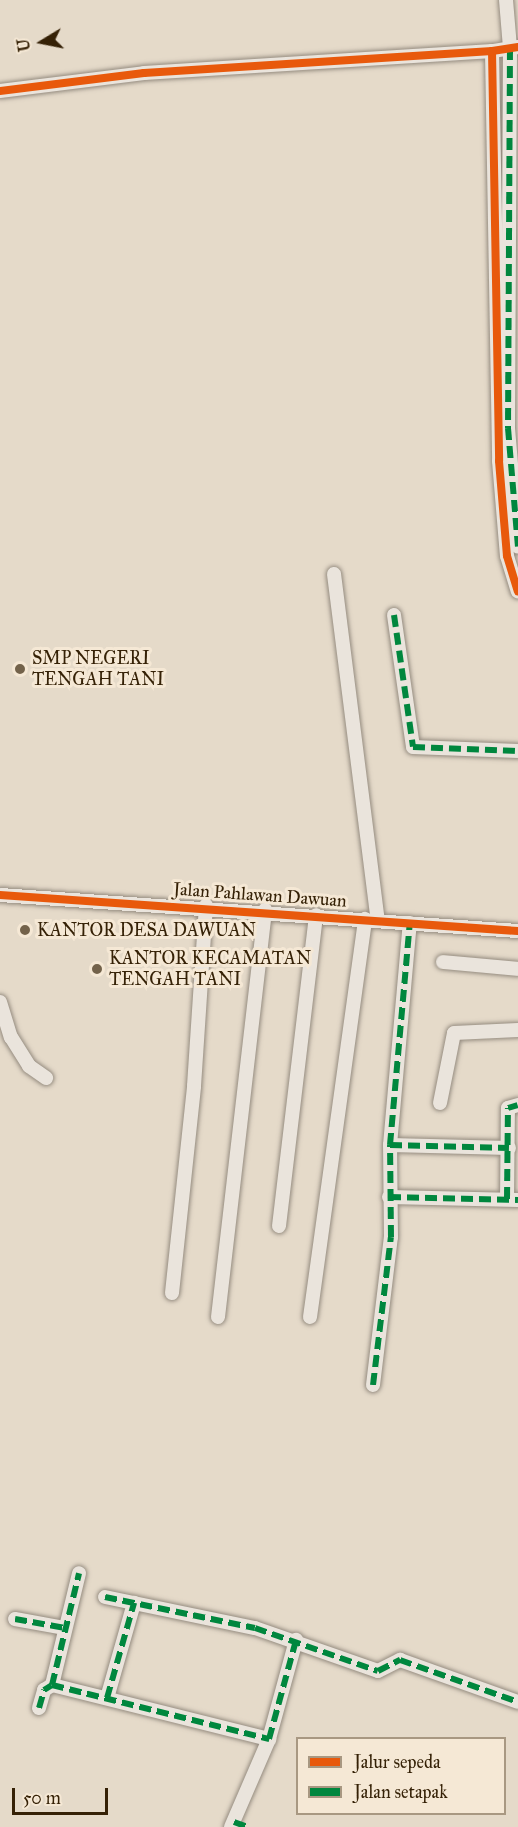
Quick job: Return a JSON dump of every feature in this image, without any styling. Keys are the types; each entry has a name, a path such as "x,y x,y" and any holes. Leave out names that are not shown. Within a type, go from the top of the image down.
{"street":[{"path":"506,0 501,267 503,428 507,556 518,591"},
{"path":"0,91 183,70 505,49"},
{"path":"503,428 518,547"},
{"path":"310,1317 375,915 334,574"},
{"path":"394,615 413,747 518,751"},
{"name":"Jalan Pahlawan Dawuan","path":"0,895 206,906 316,915 375,915 410,922 518,930"},
{"path":"172,1293 194,1086 206,906"},
{"path":"219,1317 265,910"},
{"path":"279,1226 316,915"},
{"path":"373,1385 391,1238 390,1145 410,922"},
{"path":"442,962 518,969"},
{"path":"0,1002 11,1037 29,1066 46,1078"},
{"path":"440,1103 454,1033 518,1030"},
{"path":"389,1197 513,1200 508,1107 518,1105"},
{"path":"390,1145 509,1148"},
{"path":"39,1708 44,1690 52,1685 79,1573"},
{"path":"105,1597 212,1617 296,1640 378,1671 400,1660 518,1702"},
{"path":"107,1698 134,1603"},
{"path":"15,1619 65,1628"},
{"path":"248,1827 233,1824 269,1739 296,1640"},
{"path":"52,1685 269,1739"}],"marked path":[{"path":"507,48 510,48 508,428 518,547"},
{"path":"394,615 413,747 518,751"},
{"path":"373,1385 391,1237 390,1145 410,923"},
{"path":"507,1199 508,1108 518,1105"},
{"path":"390,1145 509,1148"},
{"path":"389,1197 518,1200"},
{"path":"39,1708 44,1690 52,1685 79,1573"},
{"path":"105,1597 255,1628 378,1671 400,1660 518,1702"},
{"path":"107,1698 134,1603"},
{"path":"15,1619 65,1628"},
{"path":"52,1685 269,1739 296,1640"},
{"path":"234,1822 248,1827"}],"cycle path":[{"path":"518,47 492,51 499,461 507,556 518,591"},
{"path":"0,91 144,73 492,51"},
{"path":"0,895 518,931"}],"place":[{"name":"SMP NEGERI TENGAH TANI","path":"20,669"},
{"name":"KANTOR DESA DAWUAN","path":"25,930"},
{"name":"KANTOR KECAMATAN TENGAH TANI","path":"97,969"}]}
